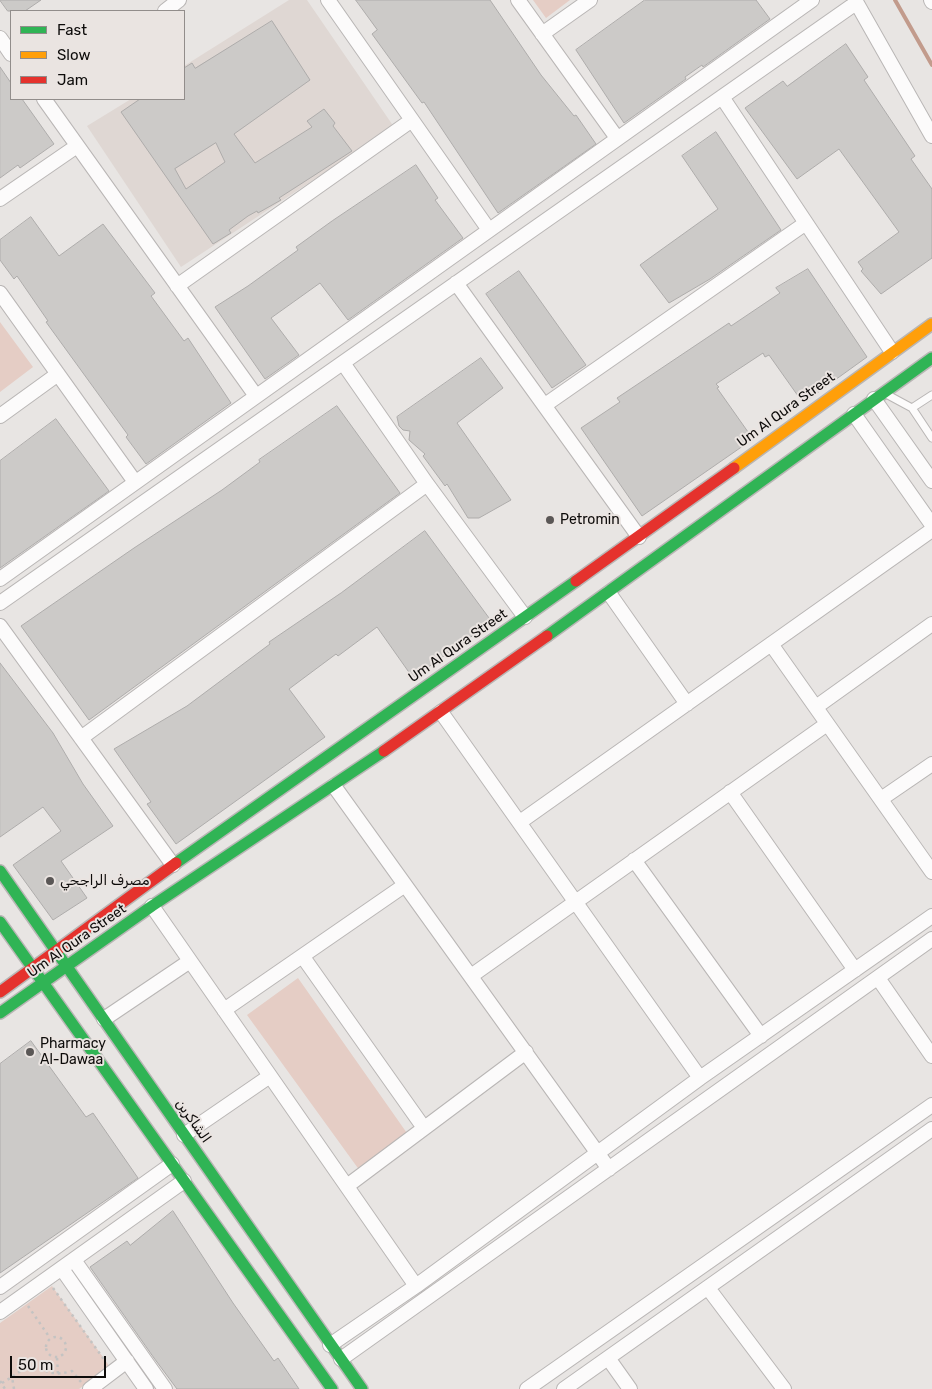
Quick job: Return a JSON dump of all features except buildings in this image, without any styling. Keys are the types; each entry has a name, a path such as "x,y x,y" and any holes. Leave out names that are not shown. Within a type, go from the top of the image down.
{"main road":[{"name":"Um Al Qura Street","path":"0,1013 152,906 334,786 609,593 730,487 892,352 932,324"},
{"name":"Um Al Qura Street","path":"0,992 173,865 639,537 730,487 854,414 932,358"},
{"name":"الشاكرين","path":"0,870 184,1135 230,1224 332,1389"},
{"name":"الشاكرين","path":"0,922 184,1182 230,1224 330,1345 362,1389"}],"street":[{"path":"166,10 179,0"},
{"path":"328,0 489,230"},
{"path":"518,0 618,138"},
{"path":"542,34 590,0"},
{"path":"0,579 812,0"},
{"path":"0,603 722,97 855,1 932,136"},
{"path":"722,97 892,352"},
{"path":"45,100 256,396"},
{"path":"177,286 412,120"},
{"path":"0,200 77,146"},
{"path":"545,405 806,223"},
{"path":"456,283 639,537"},
{"path":"0,293 135,482"},
{"path":"343,363 427,484 524,617"},
{"path":"0,416 58,374"},
{"path":"879,396 932,481"},
{"path":"854,414 932,525"},
{"path":"81,738 427,484"},
{"path":"520,822 932,530"},
{"path":"609,593 687,704"},
{"path":"816,707 932,624"},
{"path":"0,626 173,865"},
{"path":"771,644 932,872"},
{"path":"441,712 700,1078"},
{"path":"471,976 828,724"},
{"path":"881,799 932,764"},
{"path":"334,786 609,1169"},
{"path":"730,792 855,970"},
{"path":"634,860 761,1036"},
{"path":"224,1010 405,885"},
{"path":"152,906 416,1286"},
{"path":"330,1345 416,1286 700,1078 932,916"},
{"path":"341,1359 932,939"},
{"path":"303,957 424,1128"},
{"path":"104,1019 190,961"},
{"path":"878,978 932,1056"},
{"path":"347,1186 526,1052"},
{"path":"184,1135 270,1076"},
{"path":"527,1389 932,1105"},
{"path":"564,1389 932,1129"},
{"path":"0,1287 172,1164"},
{"path":"0,1312 184,1182"},
{"path":"68,1265 146,1389"},
{"path":"68,1265 165,1389"},
{"path":"708,1288 784,1389"},
{"path":"608,1358 630,1389"},
{"path":"87,1387 127,1361"}],"lane":[{"path":"912,408 932,395"},
{"path":"879,396 912,408 932,438"}],"path":[{"path":"46,1290 52,1286 110,1367"},
{"path":"20,1309 33,1299"},
{"path":"27,1304 50,1338"},
{"path":"50,1338 46,1344 46,1351 50,1356 57,1358"},
{"path":"50,1338 60,1338 65,1342 65,1352 57,1358"},
{"path":"57,1358 58,1375"},
{"path":"5,1389 1,1382 32,1363 46,1373 58,1375 72,1370 87,1387"},
{"path":"12,1377 14,1389"}],"shaded area":[{"path":"289,0 307,0 394,127 181,267 87,126 129,100 185,100 185,65"},
{"path":"533,0 570,0 546,18"},
{"path":"0,322 33,367 0,392"},
{"path":"298,978 409,1136 360,1171 247,1015"},
{"path":"52,1286 110,1367 79,1389 0,1389 0,1323"}],"waterway":[{"path":"895,0 932,65"}],"traffic: fast":[{"path":"547,636 932,358"},
{"path":"176,863 576,581"},
{"path":"0,1013 152,906 384,751"},
{"path":"0,871 362,1389"},
{"path":"0,922 332,1389"}],"traffic: slow":[{"path":"734,468 932,324"}],"traffic: jam":[{"path":"576,581 734,468"},
{"path":"384,751 547,636"},
{"path":"0,992 176,863"}],"place":[{"name":"Petromin","path":"550,520"},
{"name":"مصرف الراجحي","path":"50,881"},
{"name":"Pharmacy Al-Dawaa","path":"30,1052"}]}
